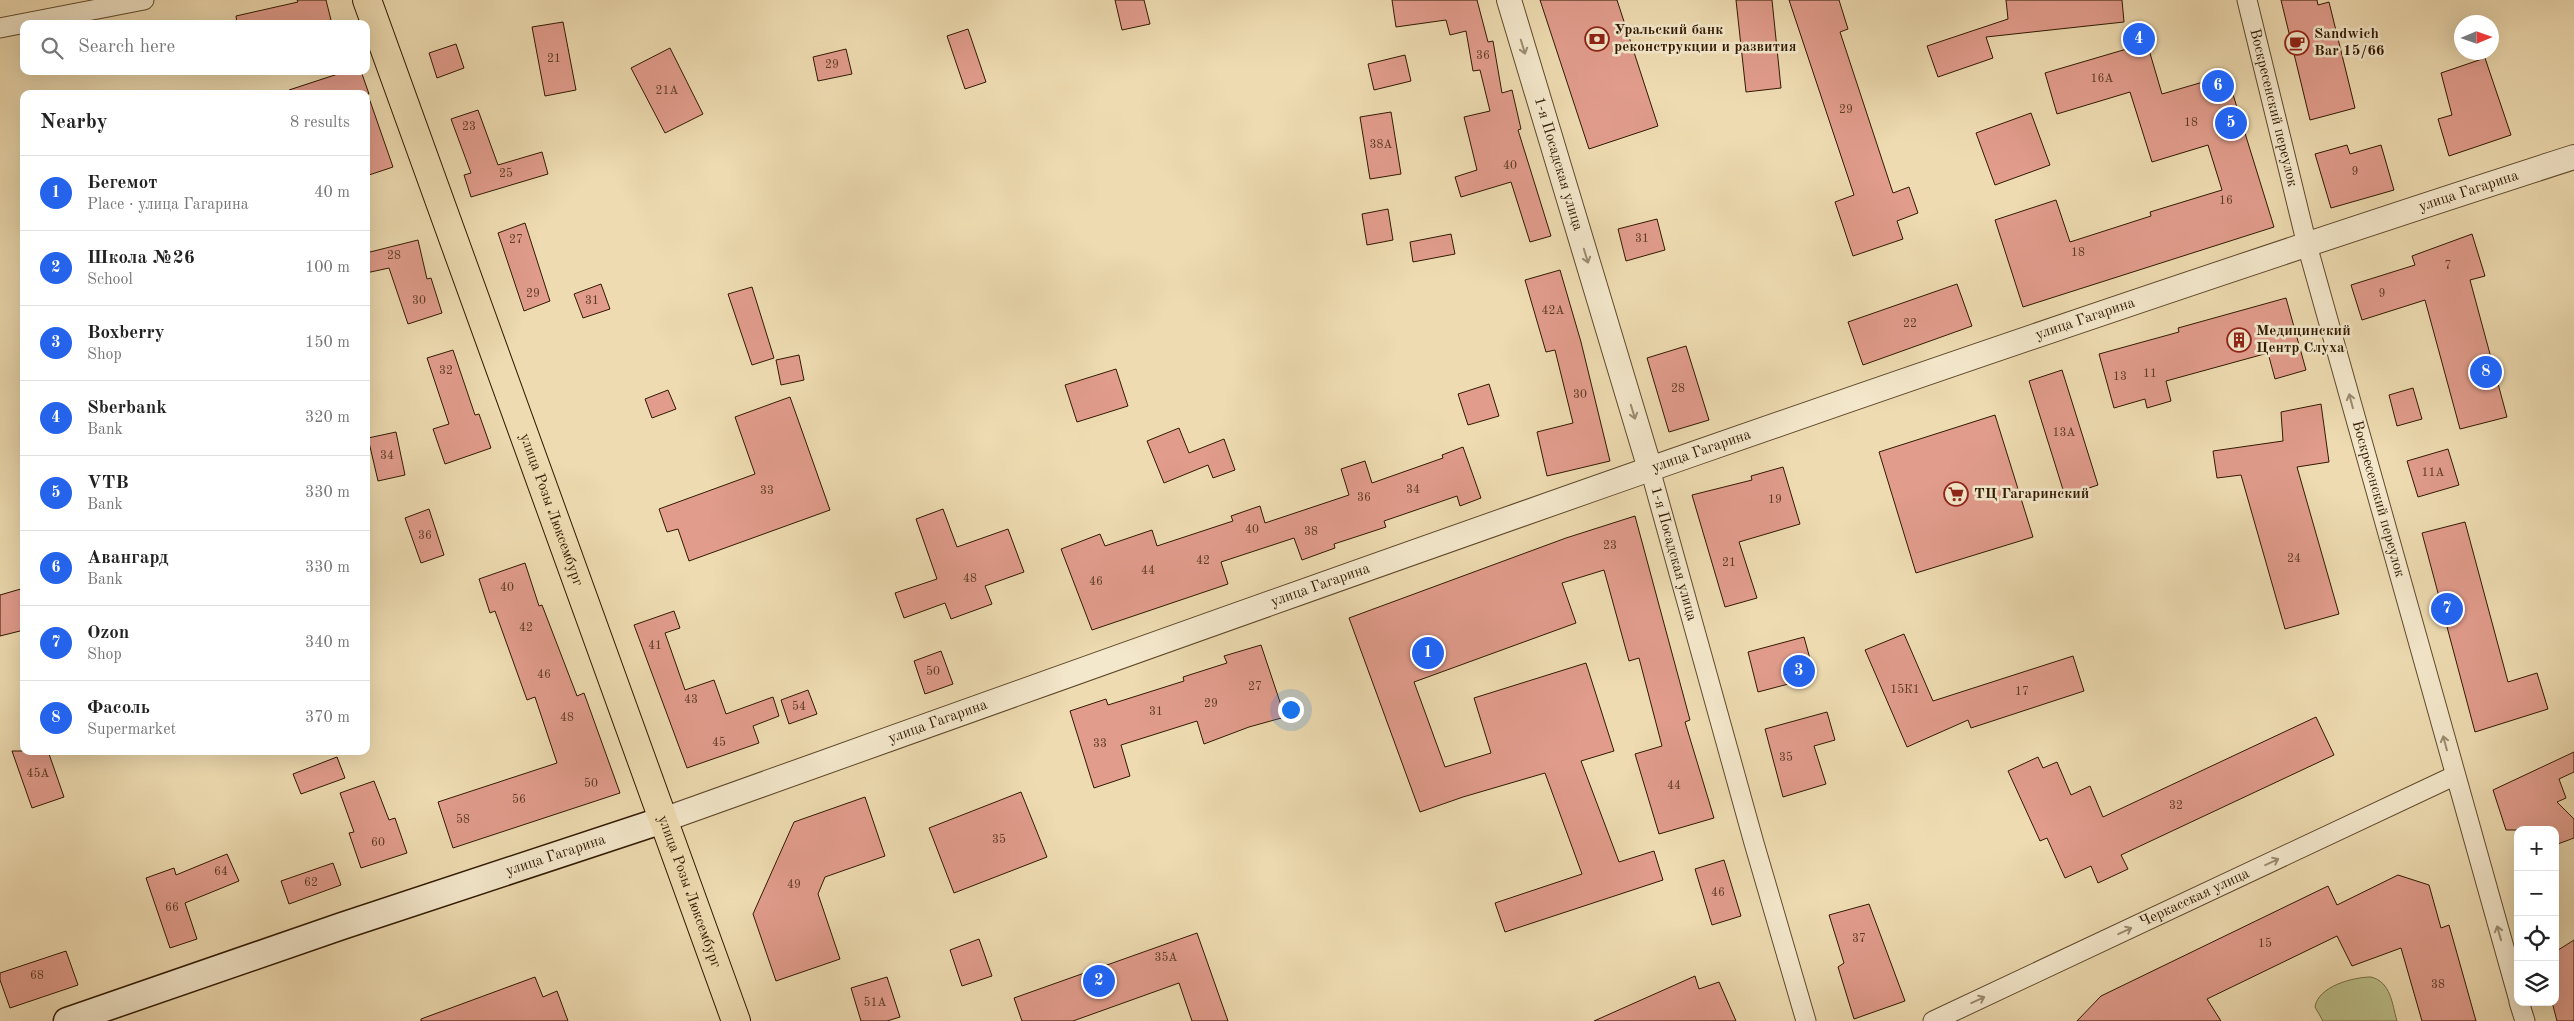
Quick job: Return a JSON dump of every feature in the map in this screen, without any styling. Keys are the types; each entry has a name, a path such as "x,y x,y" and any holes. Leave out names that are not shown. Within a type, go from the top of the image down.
{"main road":[{"name":"улица Розы Люксембург","path":"367,0 736,1021"},
{"name":"улица Гагарина","path":"67,1021 342,926 663,820"}],"street":[{"path":"41,20 144,0"},
{"name":"1-я Посадская улица","path":"1509,0 1650,469 1754,844 1806,1021"},
{"name":"Воскресенский переулок","path":"2247,0 2308,245 2454,776 2514,983"},
{"path":"0,28 20,24"},
{"name":"улица Гагарина","path":"663,820 1650,469 2308,245 2574,158"},
{"name":"Черкасская улица","path":"1933,1021 2454,776"},
{"path":"2520,1006 2525,1021"}],"green space":[{"path":"2371,977 2383,984 2390,994 2397,1021 2323,1021 2315,1007 2323,993 2347,981"}],"building":[{"path":"297,0 326,0 331,20 236,20 236,16 298,2"},
{"path":"1115,0 1144,0 1150,24 1122,30"},
{"path":"1392,0 1477,0 1488,42 1493,41 1502,93 1512,90 1521,129 1518,130 1551,236 1530,242 1511,182 1461,197 1455,177 1477,170 1464,117 1490,111 1480,70 1473,71 1466,31 1450,35 1446,20 1396,27"},
{"path":"1540,0 1617,0 1658,126 1589,149"},
{"path":"1736,0 1772,0 1781,88 1746,92"},
{"path":"1789,0 1839,0 1848,29 1840,32 1893,193 1909,187 1918,213 1897,221 1903,239 1853,256 1835,202 1854,195"},
{"path":"2006,0 2122,0 2124,22 1986,37 1993,58 1938,77 1927,46 2008,19"},
{"path":"2281,0 2317,0 2318,5 2329,2 2355,108 2310,120"},
{"path":"563,22 576,90 545,96 532,27"},
{"path":"968,29 986,82 965,89 947,36"},
{"path":"2147,43 2162,94 2227,75 2274,227 2023,307 1995,220 2056,200 2070,242 2151,216 2150,212 2222,190 2208,145 2152,162 2130,92 2057,114 2045,73"},
{"path":"456,44 464,68 437,78 429,53"},
{"path":"670,48 703,114 665,133 631,68"},
{"path":"846,49 852,74 818,81 813,57"},
{"path":"1405,55 1411,81 1374,90 1368,64"},
{"path":"2479,60 2486,60 2511,135 2449,156 2438,119 2452,115 2441,73"},
{"path":"335,75 362,75 368,90 289,90"},
{"path":"370,101 393,167 370,175"},
{"path":"478,110 498,165 542,152 548,174 471,197 464,175 471,173 451,119"},
{"path":"1391,112 1401,174 1370,179 1360,117"},
{"path":"2031,113 2050,165 1995,185 1976,133"},
{"path":"2347,145 2350,154 2381,145 2394,190 2331,208 2315,154"},
{"path":"1388,209 1393,240 1367,245 1362,214"},
{"path":"1657,219 1665,250 1626,261 1618,229"},
{"path":"525,223 550,301 524,311 498,233"},
{"path":"1451,234 1455,254 1413,262 1410,242"},
{"path":"2472,234 2485,276 2470,280 2507,417 2460,429 2425,300 2362,320 2351,285 2415,265 2412,256"},
{"path":"418,240 427,279 431,278 442,313 408,324 389,268 370,272 370,252"},
{"path":"1560,270 1581,342 1610,461 1547,476 1537,432 1573,423 1555,350 1546,352 1525,280"},
{"path":"601,284 610,309 583,318 574,294"},
{"path":"1957,284 1972,326 1863,365 1848,322"},
{"path":"752,287 774,358 752,365 728,294"},
{"path":"2286,298 2306,370 2275,379 2268,353 2166,381 2171,401 2147,408 2145,399 2114,408 2099,354 2179,332 2178,328"},
{"path":"1686,346 1709,420 1669,432 1647,358"},
{"path":"453,350 475,415 479,414 491,448 445,464 433,429 449,424 427,358"},
{"path":"799,355 804,380 781,385 776,360"},
{"path":"1116,369 1128,406 1077,422 1065,385"},
{"path":"2062,370 2098,485 2065,496 2029,381"},
{"path":"1489,384 1499,416 1468,425 1458,394"},
{"path":"2413,388 2422,419 2397,426 2389,395"},
{"path":"668,390 676,409 652,418 645,399"},
{"path":"790,397 830,510 689,561 678,529 667,532 659,509 755,474 735,417"},
{"path":"2321,404 2329,462 2297,467 2339,614 2285,629 2241,475 2217,478 2213,451 2283,441 2281,412"},
{"name":"ТЦ Гагаринский","path":"1995,415 2033,537 1916,573 1879,452"},
{"path":"1179,428 1189,453 1224,439 1235,470 1213,478 1208,465 1164,483 1147,441"},
{"path":"396,432 405,475 378,481 370,447 370,438"},
{"path":"1463,447 1481,498 1460,506 1457,496 1384,521 1386,527 1334,544 1335,548 1302,560 1294,538 1221,562 1228,584 1092,630 1061,549 1100,534 1105,546 1152,530 1157,546 1233,521 1231,516 1260,506 1265,523 1349,495 1341,469 1365,461 1372,483 1443,458 1442,455"},
{"path":"2448,449 2459,485 2418,497 2407,461"},
{"path":"1783,467 1800,524 1739,542 1757,598 1725,607 1692,495 1752,480 1751,476"},
{"path":"429,509 444,555 421,563 405,518"},
{"path":"943,509 957,547 1008,529 1024,572 985,586 992,604 951,619 945,603 904,618 895,593 937,579 916,519"},
{"path":"1635,516 1690,720 1685,722 1714,818 1659,834 1635,754 1662,746 1639,658 1629,661 1604,570 1562,583 1576,623 1414,682 1445,767 1491,753 1474,698 1586,663 1614,751 1581,761 1619,862 1654,851 1663,880 1505,932 1495,903 1582,874 1545,773 1463,797 1420,812 1349,618 1566,538"},
{"path":"2465,522 2508,682 2537,673 2548,709 2475,732 2422,533"},
{"path":"525,563 539,606 542,605 577,696 584,693 620,793 453,848 438,802 557,763 535,697 527,700 495,611 490,613 479,579"},
{"path":"20,589 20,631 0,636 0,595"},
{"path":"674,611 680,628 665,633 685,690 714,680 726,714 773,697 779,716 753,726 759,743 687,768 634,625"},
{"path":"1904,634 1933,701 2073,656 2084,691 1971,728 1968,720 1907,747 1865,650"},
{"path":"1804,637 1815,677 1758,692 1748,652"},
{"path":"1261,645 1285,717 1249,727 1204,744 1197,721 1121,745 1130,776 1094,788 1070,711 1106,699 1108,705 1184,681 1183,677 1227,663 1224,656"},
{"path":"941,651 953,684 925,694 914,661"},
{"path":"808,690 817,714 789,724 781,700"},
{"path":"1827,712 1835,740 1814,746 1826,784 1783,797 1765,729"},
{"path":"2316,717 2334,755 2121,855 2128,869 2098,883 2091,866 2065,878 2047,838 2040,841 2008,771 2038,757 2043,768 2057,762 2071,795 2090,786 2103,817"},
{"path":"12,751 20,751 20,755 49,755 64,797 32,808"},
{"path":"2574,752 2574,772 2559,779 2566,798 2557,802 2574,819 2574,838 2559,844 2559,826 2514,826 2514,830 2506,830 2493,790"},
{"path":"337,757 345,778 301,794 293,774"},
{"path":"374,781 389,820 395,818 407,853 361,868 349,833 354,832 340,793"},
{"path":"1021,792 1047,857 954,893 929,828"},
{"path":"865,797 885,856 825,877 818,894 840,959 776,981 753,914 794,822"},
{"path":"227,854 239,881 185,903 197,939 170,948 146,878 174,868 176,875"},
{"path":"1724,860 1741,916 1712,925 1695,869"},
{"path":"333,863 341,885 289,904 281,881"},
{"path":"2398,875 2429,885 2441,928 2449,925 2476,1021 2422,1021 2401,948 2352,966 2337,936 2207,999 2221,1021 2077,1021 2101,996 2328,886 2337,905"},
{"path":"1869,904 1905,1001 1854,1019 1838,967 1844,963 1829,915"},
{"path":"1197,933 1228,1021 1192,1021 1179,983 1073,1021 1022,1021 1014,998"},
{"path":"979,939 992,976 962,986 950,950"},
{"path":"2574,940 2574,1021 2557,1021 2553,1006 2559,1006 2559,949"},
{"path":"66,951 78,985 10,1008 0,980 0,973"},
{"path":"1695,976 1699,989 1719,982 1736,1021 1594,1021"},
{"path":"535,977 543,997 557,991 568,1021 421,1021 421,1019"},
{"path":"887,977 900,1017 887,1021 861,1021 851,988"}],"place":[{"name":"Уральский банк реконструкции и развития","path":"1597,39"},
{"name":"Sberbank","path":"2139,39"},
{"name":"Sandwich Bar 15/66","path":"2297,43"},
{"name":"Авангард","path":"2218,86"},
{"name":"VTB","path":"2231,123"},
{"name":"Медицинский Центр Слуха","path":"2239,340"},
{"name":"Фасоль","path":"2486,372"},
{"name":"ТЦ Гагаринский","path":"1956,494"},
{"name":"Ozon","path":"2447,609"},
{"name":"Бегемот","path":"1428,653"},
{"name":"Boxberry","path":"1799,671"},
{"name":"Школа №26","path":"1099,981"}]}
